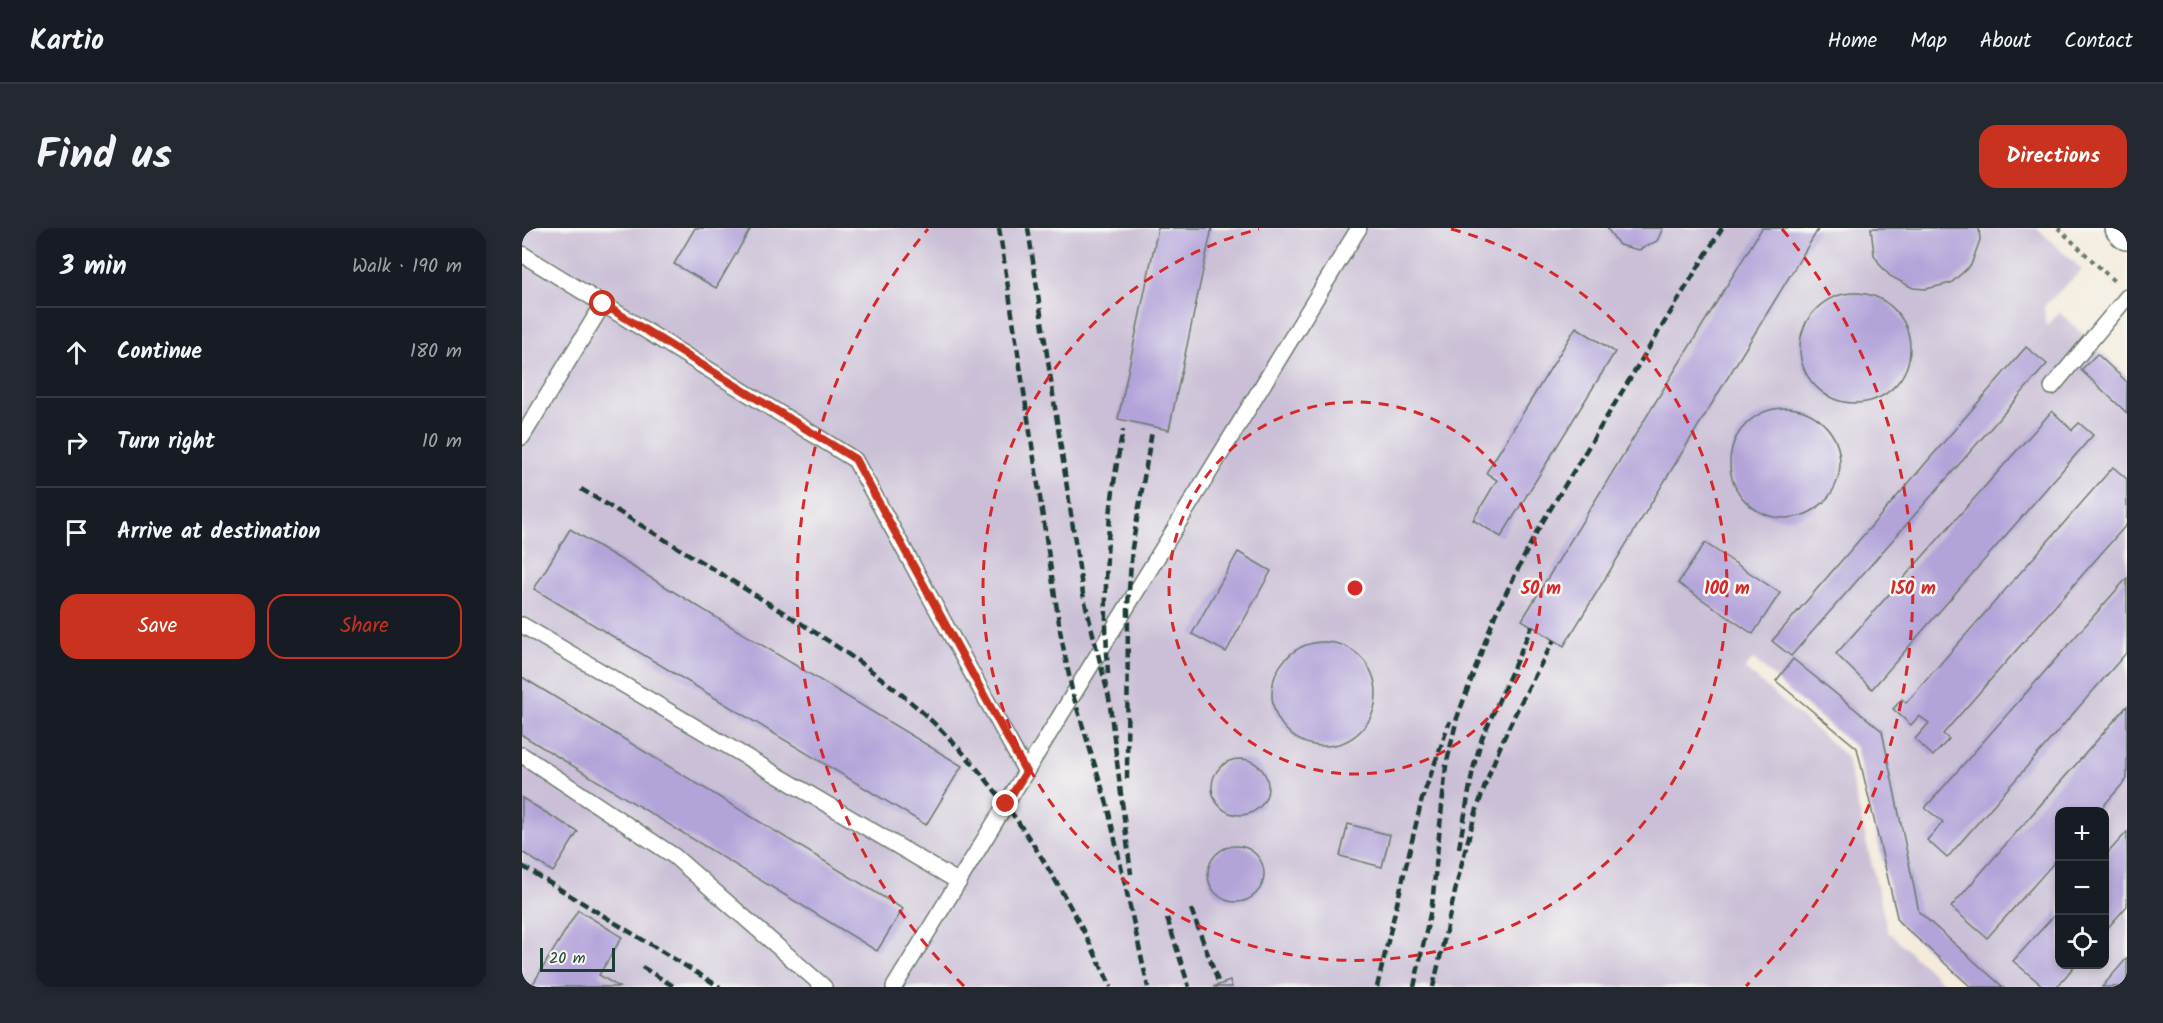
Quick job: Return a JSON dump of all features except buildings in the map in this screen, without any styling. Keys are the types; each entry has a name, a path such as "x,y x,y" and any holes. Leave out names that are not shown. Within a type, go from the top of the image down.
{"street":[{"path":"2122,228 2127,232"}],"lane":[{"path":"894,987 1359,228"},
{"path":"522,254 855,459 1026,772"},
{"path":"2052,387 2123,291"},
{"path":"522,437 603,304"},
{"path":"522,626 959,882"},
{"path":"522,756 674,856 824,987"}],"path":[{"path":"2058,228 2123,291"}],"shaded area":[{"path":"522,228 2037,228 2082,270 2044,306 2046,326 1904,488 2059,312 2127,376 2127,987 1969,987 1897,922 1856,748 1753,659 1745,669 1846,756 1888,932 1948,987 522,987"}],"railway":[{"path":"999,228 1061,636 1073,695 1107,804 1148,987"},
{"path":"1028,228 1083,594 1109,698 1131,874"},
{"path":"1414,987 1432,905 1446,766 1457,718 1495,615 1537,531 1722,228"},
{"path":"1108,674 1107,551 1109,522 1123,430"},
{"path":"1127,779 1128,605 1132,548 1152,431"},
{"path":"581,489 830,642 924,713 971,762 1018,822 1059,886 1111,987"},
{"path":"1459,848 1473,769 1482,738 1532,626"},
{"path":"1433,987 1466,848 1482,794 1513,718 1554,640"},
{"path":"1377,987 1422,799 1450,721"},
{"path":"522,866 720,987"},
{"path":"1191,909 1219,984"},
{"path":"1167,918 1189,987"},
{"path":"642,967 675,987"}],"route":[{"path":"603,304 855,459 1026,772 1006,804"}]}
